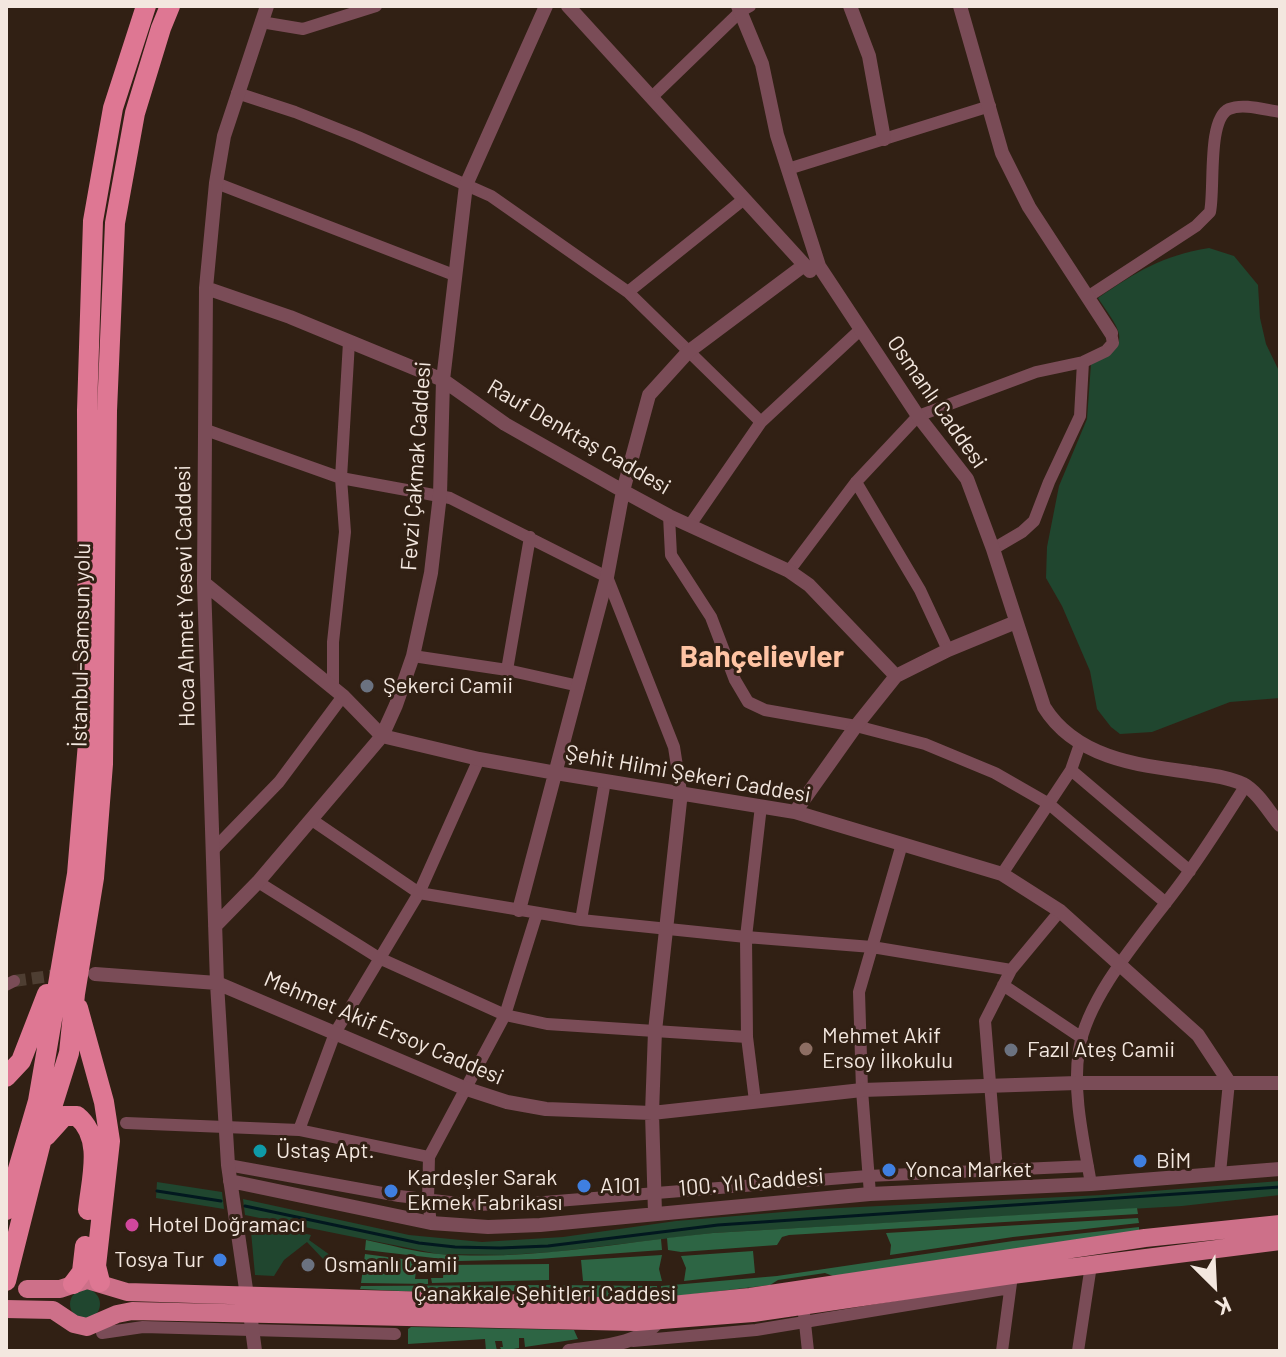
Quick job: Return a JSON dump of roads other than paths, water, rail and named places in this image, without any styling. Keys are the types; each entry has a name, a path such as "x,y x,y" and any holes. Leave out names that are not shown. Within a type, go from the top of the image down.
{"highway":[{"name":"İstanbul-Samsun yolu","path":"8,1202 38,1101 77,874 88,743 87,410 93,221 113,108 146,6"},
{"name":"İstanbul-Samsun yolu","path":"6,1281 41,1142 69,1053 75,994 94,878 103,764 107,411 115,223 135,113 170,6"},
{"path":"6,1077 21,1061 63,953"},
{"path":"75,994 104,1102 110,1141 96,1266 100,1282"},
{"path":"41,1142 64,1116 77,1116 87,1124 94,1139 83,1267 73,1284"},
{"path":"6,1160 8,1202"}],"main road":[{"name":"Çanakkale Şehitleri Caddesi","path":"27,1289 54,1289 87,1280 127,1292 333,1324 569,1322 669,1315 750,1297 1146,1248 1280,1224"},
{"name":"Çanakkale Şehitleri Caddesi","path":"6,1309 53,1310 82,1327 101,1328 117,1314 132,1311 804,1314 1011,1282 1091,1265 1146,1248 1280,1241"},
{"path":"100,1282 105,1304 101,1328"},
{"path":"68,1320 63,1300 73,1284"}],"street":[{"name":"Hoca Ahmet Yesevi Caddesi","path":"255,1351 230,1187 217,983 204,583 206,288 216,183 224,136 267,6"},
{"path":"261,22 303,29 376,6"},
{"name":"Fevzi Çakmak Caddesi","path":"215,926 258,882 382,736 413,656 427,595 440,495 443,380 466,185 546,6"},
{"path":"568,6 653,96 803,266 835,291"},
{"path":"850,6 869,56 884,139"},
{"path":"789,571 856,482 918,416 1036,372 1083,362 1106,351 1113,343 1111,333 1089,296 1029,207 1002,153 960,6"},
{"path":"653,96 743,8"},
{"name":"Osmanlı Caddesi","path":"743,8 762,64 777,135 813,251 835,291 918,416 967,479 1044,707 1052,721 1080,744 1100,753 1133,763 1246,785"},
{"path":"237,93 358,137 491,196 628,292 761,422"},
{"path":"788,169 990,106"},
{"path":"1089,296 1196,226 1210,212 1215,129 1225,111 1243,107 1280,112"},
{"path":"216,183 454,275"},
{"path":"628,292 744,199"},
{"path":"519,910 607,577 623,491 649,395 688,352 803,266"},
{"name":"Rauf Denktaş Caddesi","path":"206,288 290,317 443,380 505,424 623,491 669,516 789,571 809,585 896,676"},
{"path":"690,525 761,422 860,330"},
{"path":"213,850 279,782 338,691 333,642 345,532 341,478 349,342"},
{"path":"993,549 1034,521 1080,416 1083,362"},
{"path":"206,430 341,478 440,495 460,502 607,577 674,747 681,792 655,1031 652,1113 655,1213"},
{"path":"856,482 920,590 948,650"},
{"path":"669,516 671,555 711,617 735,680 748,702 765,710 856,726 953,753 995,773 1049,804 1166,903"},
{"path":"507,670 530,537"},
{"path":"204,583 338,691 382,736"},
{"path":"795,812 896,676 1016,622"},
{"path":"413,656 507,670 579,686"},
{"name":"Şehit Hilmi Şekeri Caddesi","path":"382,736 479,759 795,812 1002,874 1060,911 1198,1035 1229,1082"},
{"path":"1002,874 1071,770 1080,744"},
{"path":"299,1130 335,1033 419,893 479,759"},
{"path":"1071,770 1190,871"},
{"path":"581,920 605,781"},
{"path":"1091,1184 1077,1083 1079,1049 1090,1013 1120,964 1190,871 1246,785 1280,825"},
{"path":"755,1101 747,1037 746,937 761,806"},
{"path":"312,820 419,893 581,920 872,947 1011,970"},
{"path":"870,1194 859,992 902,844"},
{"path":"258,882 379,958 505,1015 547,1024 747,1037"},
{"path":"997,1170 985,1021 1011,970 1060,911"},
{"path":"431,1223 429,1157 505,1015 537,913"},
{"name":"Mehmet Akif Ersoy Caddesi","path":"95,974 217,983 464,1088 507,1102 535,1107 652,1113 862,1090 1077,1083 1280,1083"},
{"path":"1003,985 1082,1038"},
{"path":"1220,1173 1229,1082"},
{"path":"126,1123 299,1130 429,1157"},
{"name":"100. Yıl Caddesi","path":"228,1165 428,1201 490,1205 868,1176 1088,1166"},
{"name":"100. Yıl Caddesi","path":"230,1187 458,1227 514,1227 870,1194 1091,1184 1280,1169"},
{"path":"1078,1351 1091,1265"},
{"path":"1002,1351 1011,1282"},
{"path":"804,1314 808,1351"},
{"name":"Çanakkale Şehitleri Caddesi","path":"625,1341 731,1333 804,1314"},
{"path":"569,1351 625,1341 646,1333 669,1315"},
{"name":"Çanakkale Şehitleri Caddesi","path":"333,1324 395,1334"}],"waterway":[{"path":"245,1206 419,1243 500,1248 548,1246 718,1225 1280,1187"},
{"path":"157,1191 221,1201"}],"tunnel":[{"path":"14,981 64,974"}],"place":[{"name":"Şekerci Camii","path":"367,686"},
{"name":"Mehmet Akif Ersoy İlkokulu","path":"806,1049"},
{"name":"Fazıl Ateş Camii","path":"1011,1050"},
{"name":"Üstaş Apt.","path":"260,1151"},
{"name":"BİM","path":"1140,1161"},
{"name":"Yonca Market","path":"889,1170"},
{"name":"A101","path":"584,1186"},
{"name":"Kardeşler Sarak Ekmek Fabrikası","path":"391,1191"},
{"name":"Hotel Doğramacı","path":"132,1225"},
{"name":"Tosya Tur","path":"220,1260"},
{"name":"Osmanlı Camii","path":"308,1265"}],"district":[{"name":"Bahçelievler","path":"762,657"}]}
